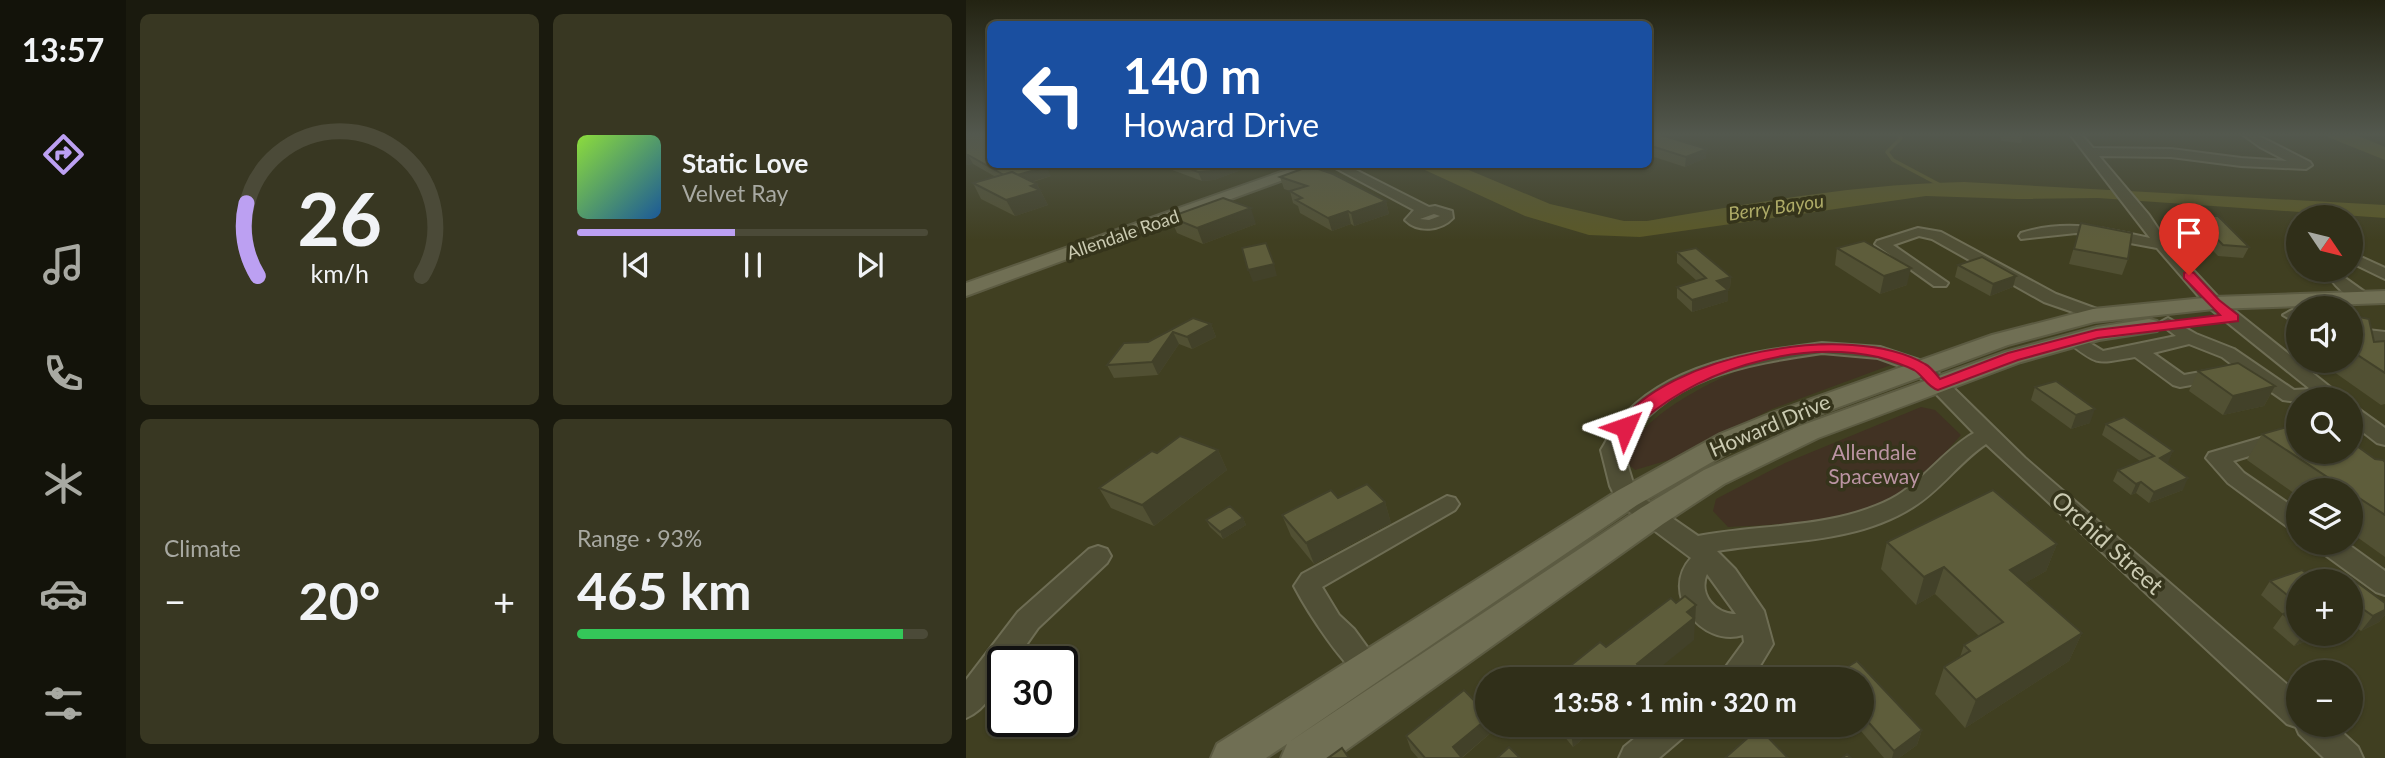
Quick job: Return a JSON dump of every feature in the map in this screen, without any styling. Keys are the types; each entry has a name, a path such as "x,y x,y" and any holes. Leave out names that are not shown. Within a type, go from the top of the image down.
{"main road":[{"name":"Allendale Road","path":"966,290 1226,194 1281,169"},
{"name":"Allendale Road","path":"966,279 1303,169"},
{"name":"Howard Drive","path":"1231,758 1361,688 1714,477 2000,340 2099,316 2367,303 2385,310"},
{"name":"Howard Drive","path":"1301,758 1361,688 1627,498 1730,440 1778,419 1929,376 2013,357 2075,339 2179,331 2224,311 2286,315"}],"street":[{"path":"1345,169 1426,211"},
{"path":"2103,169 2144,218 2162,245 2224,311 2320,387"},
{"path":"2026,236 2042,229 2095,231 2162,245"},
{"path":"1940,283 1882,244 1918,232 1936,235 2050,298 2099,316"},
{"path":"2363,263 2385,274"},
{"path":"2340,282 2367,303"},
{"path":"2075,339 2099,357 2139,351 2179,331 2228,353 2286,393"},
{"path":"2363,334 2385,337"},
{"path":"1744,667 1759,644 1754,619 1741,594 1701,552 1627,498 1621,486 1612,450 1625,427 1647,405 1694,377 1750,358 1822,348 1880,353 1929,376"},
{"path":"2228,353 2286,349"},
{"path":"2139,351 2180,381 2250,369"},
{"name":"Orchid Street","path":"1929,376 1987,435 2286,703"},
{"path":"2363,423 2385,438"},
{"path":"1754,619 1734,626 1719,622 1701,611 1691,591 1701,552 1731,538 1851,525 1899,505 1946,470 1970,442 1987,435"},
{"path":"2286,438 2217,458 2236,478 2286,513"},
{"path":"1361,688 1345,637 1329,623 1307,586 1311,581 1447,504"},
{"path":"2344,555 2385,585"},
{"path":"966,704 1028,620 1098,556"},
{"path":"1635,758 1660,737"},
{"path":"2324,737 2347,758"}],"green space":[{"name":"Allendale Spaceway","path":"1876,355 1899,362 1772,409 1672,459 1635,470 1628,464 1634,443 1654,420 1685,398 1720,379 1773,361"},
{"name":"Allendale Spaceway","path":"1921,407 1935,410 1961,435 1921,477 1893,497 1854,512 1791,523 1728,527 1713,511 1716,499 1785,463"}],"water":[{"name":"Berry Bayou","path":"1424,169 1467,169 1550,204 1624,221 1647,221 1844,190 1964,182 2385,205 2385,218 2363,216 2363,205 2286,205 2286,211 2098,198 1926,196 1640,237 1589,235 1525,216"}],"building":[{"path":"994,169 1038,169 1017,175 1012,172 1004,175"},
{"path":"1191,169 1214,169 1210,171"},
{"path":"1301,169 1320,169 1386,201 1328,218 1296,200 1302,198 1290,191 1307,186 1280,177"},
{"path":"1012,172 1037,184 1031,186 1040,190 1006,200 973,183"},
{"path":"1223,198 1251,208 1197,228 1170,217"},
{"path":"2195,216 2218,216 2249,247 2223,245"},
{"path":"2081,223 2132,233 2128,259 2074,249"},
{"path":"1864,241 1911,268 1884,276 1837,248"},
{"path":"1266,243 1274,264 1248,270 1242,248"},
{"path":"1696,248 1731,277 1717,281 1728,290 1692,300 1677,287 1706,278 1677,252"},
{"path":"1982,257 2016,276 1993,284 1958,265"},
{"path":"1193,318 1211,324 1187,337 1173,332 1152,362 1107,365 1124,343 1148,342"},
{"path":"2363,318 2369,319 2374,342 2385,341 2385,373 2363,359"},
{"path":"2238,363 2275,386 2233,396 2198,371"},
{"path":"2056,381 2095,409 2076,415 2035,387"},
{"path":"2124,417 2173,451 2160,458 2188,478 2154,492 2141,482 2136,484 2118,470 2154,456 2106,424"},
{"path":"2286,427 2286,450 2262,434"},
{"path":"1180,436 1218,450 1142,505 1099,488 1152,451 1157,453"},
{"path":"2363,450 2375,459 2383,460 2385,515 2363,501 2363,478 2329,478 2308,464 2363,464"},
{"path":"1367,484 1385,502 1306,543 1282,515 1331,490 1338,498"},
{"path":"1993,490 2057,544 2010,570 2082,633 1976,700 1944,667 1970,651 1964,645 2003,622 1944,567 1924,577 1887,542"},
{"path":"1230,506 1243,518 1220,532 1206,520"},
{"path":"2286,576 2286,594 2270,581"},
{"path":"2363,587 2385,603 2385,610 2373,616 2363,609"},
{"path":"1685,596 1696,605 1687,612 1694,618 1637,664 1640,667 1569,667 1600,642 1606,647 1671,598 1676,603"},
{"path":"1857,661 1863,667 1847,667"},
{"path":"1874,679 1922,730 1894,751 1874,728"},
{"path":"1464,690 1475,701 1475,729 1453,747 1462,758 1425,758 1406,736"},
{"path":"1749,737 1768,737 1788,758 1725,758"},
{"path":"1509,747 1520,758 1497,758"},
{"path":"1342,748 1349,758 1328,758"}],"waterway":[{"path":"1911,169 1940,185"}],"route":[{"path":"1625,427 1647,405 1694,377 1750,358 1822,348 1880,353 1921,367 1938,385 2045,346 2096,334 2233,318 2214,303 2189,275"}]}
